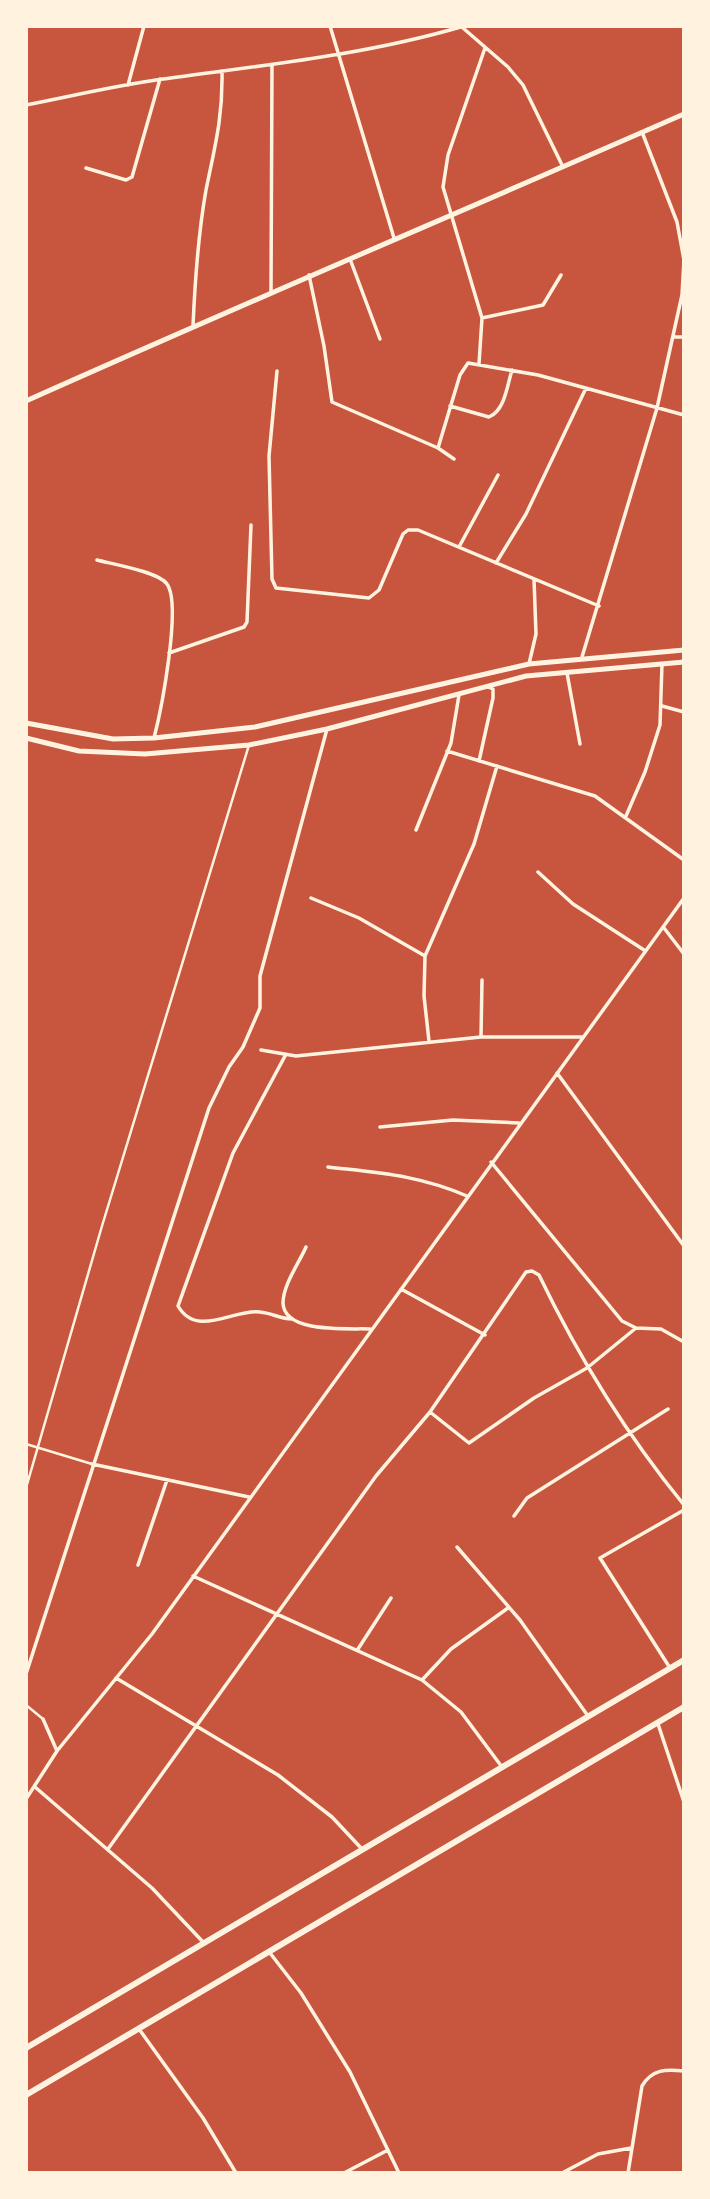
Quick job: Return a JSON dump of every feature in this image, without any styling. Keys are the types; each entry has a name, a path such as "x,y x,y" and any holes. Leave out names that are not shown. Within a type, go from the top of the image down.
{"highway":[{"path":"26,2048 684,1660"},
{"path":"26,2095 684,1707"}],"main road":[{"path":"26,401 349,257 451,217 684,114"},
{"path":"26,723 113,739 154,738 256,727 529,663 684,650"},
{"path":"26,738 79,751 145,754 249,745 327,729 526,676 684,662"}],"street":[{"path":"127,86 144,26"},
{"path":"331,26 337,56 359,114 395,239"},
{"path":"26,105 160,79 337,56 429,38 463,26 523,85 563,167"},
{"path":"478,365 482,318 443,187 444,174 485,48"},
{"path":"271,292 272,65"},
{"path":"193,328 195,273 206,192 223,111 222,71"},
{"path":"86,168 126,180 132,177 160,79"},
{"path":"582,657 657,408 674,337 684,260 677,222 642,132"},
{"path":"349,257 380,339"},
{"path":"309,275 332,402 438,448 454,459"},
{"path":"482,318 543,305 561,275"},
{"path":"674,337 684,337"},
{"path":"438,448 462,368 468,363 512,370 684,415"},
{"path":"450,406 489,417 495,414 500,409 512,370"},
{"path":"277,371 269,456 272,579 276,589 369,598 379,590 403,534 408,530 418,530 599,606"},
{"path":"496,563 526,514 586,388"},
{"path":"459,547 498,475"},
{"path":"169,653 244,627 247,622 251,525"},
{"path":"97,560 158,577 167,584 171,595 165,694 154,738"},
{"path":"529,663 536,634 534,578"},
{"path":"625,816 645,772 660,725 662,663"},
{"path":"566,671 580,744"},
{"path":"480,761 494,689 486,686"},
{"path":"416,830 447,751 459,692"},
{"path":"662,706 684,712"},
{"path":"26,1674 209,1108 229,1067 243,1046 260,1008 260,976 327,729"},
{"path":"26,1489 249,745"},
{"path":"447,751 595,796 684,860"},
{"path":"429,1041 424,996 425,956 474,844 497,766"},
{"path":"538,872 573,904 644,950"},
{"path":"311,898 359,918 425,956"},
{"path":"26,1799 57,1751 117,1678 192,1576 684,898"},
{"path":"664,928 684,955"},
{"path":"481,1037 482,980"},
{"path":"261,1050 285,1056 481,1037 582,1037"},
{"path":"285,1056 233,1153 178,1306 187,1316 215,1322 255,1312 292,1319 301,1325 371,1329"},
{"path":"556,1072 684,1246"},
{"path":"380,1127 453,1121 520,1123"},
{"path":"491,1162 622,1321 636,1328 661,1329 684,1342"},
{"path":"328,1167 406,1175 432,1181 467,1196"},
{"path":"292,1319 283,1303 306,1247"},
{"path":"108,1849 376,1476 430,1412 522,1277 532,1271 539,1275 587,1368 630,1434 684,1507 600,1558 670,1668"},
{"path":"400,1288 485,1335"},
{"path":"430,1412 469,1443 534,1398 587,1368 636,1328"},
{"path":"514,1516 527,1498 668,1409"},
{"path":"26,1444 92,1464 249,1497"},
{"path":"138,1565 167,1480"},
{"path":"457,1547 509,1607 588,1716"},
{"path":"192,1576 422,1680 461,1712 502,1767"},
{"path":"358,1649 391,1598"},
{"path":"422,1680 450,1649 509,1607"},
{"path":"117,1678 286,1782 332,1817 362,1849"},
{"path":"26,1705 43,1719 57,1751"},
{"path":"657,1722 684,1802"},
{"path":"35,1787 152,1888 204,1943"},
{"path":"269,1951 301,1993 350,2072 399,2173"},
{"path":"138,2028 203,2118 236,2173"},
{"path":"628,2173 642,2086 648,2076 656,2072 684,2071"},
{"path":"562,2173 598,2154 631,2148"},
{"path":"344,2173 388,2150"}]}
